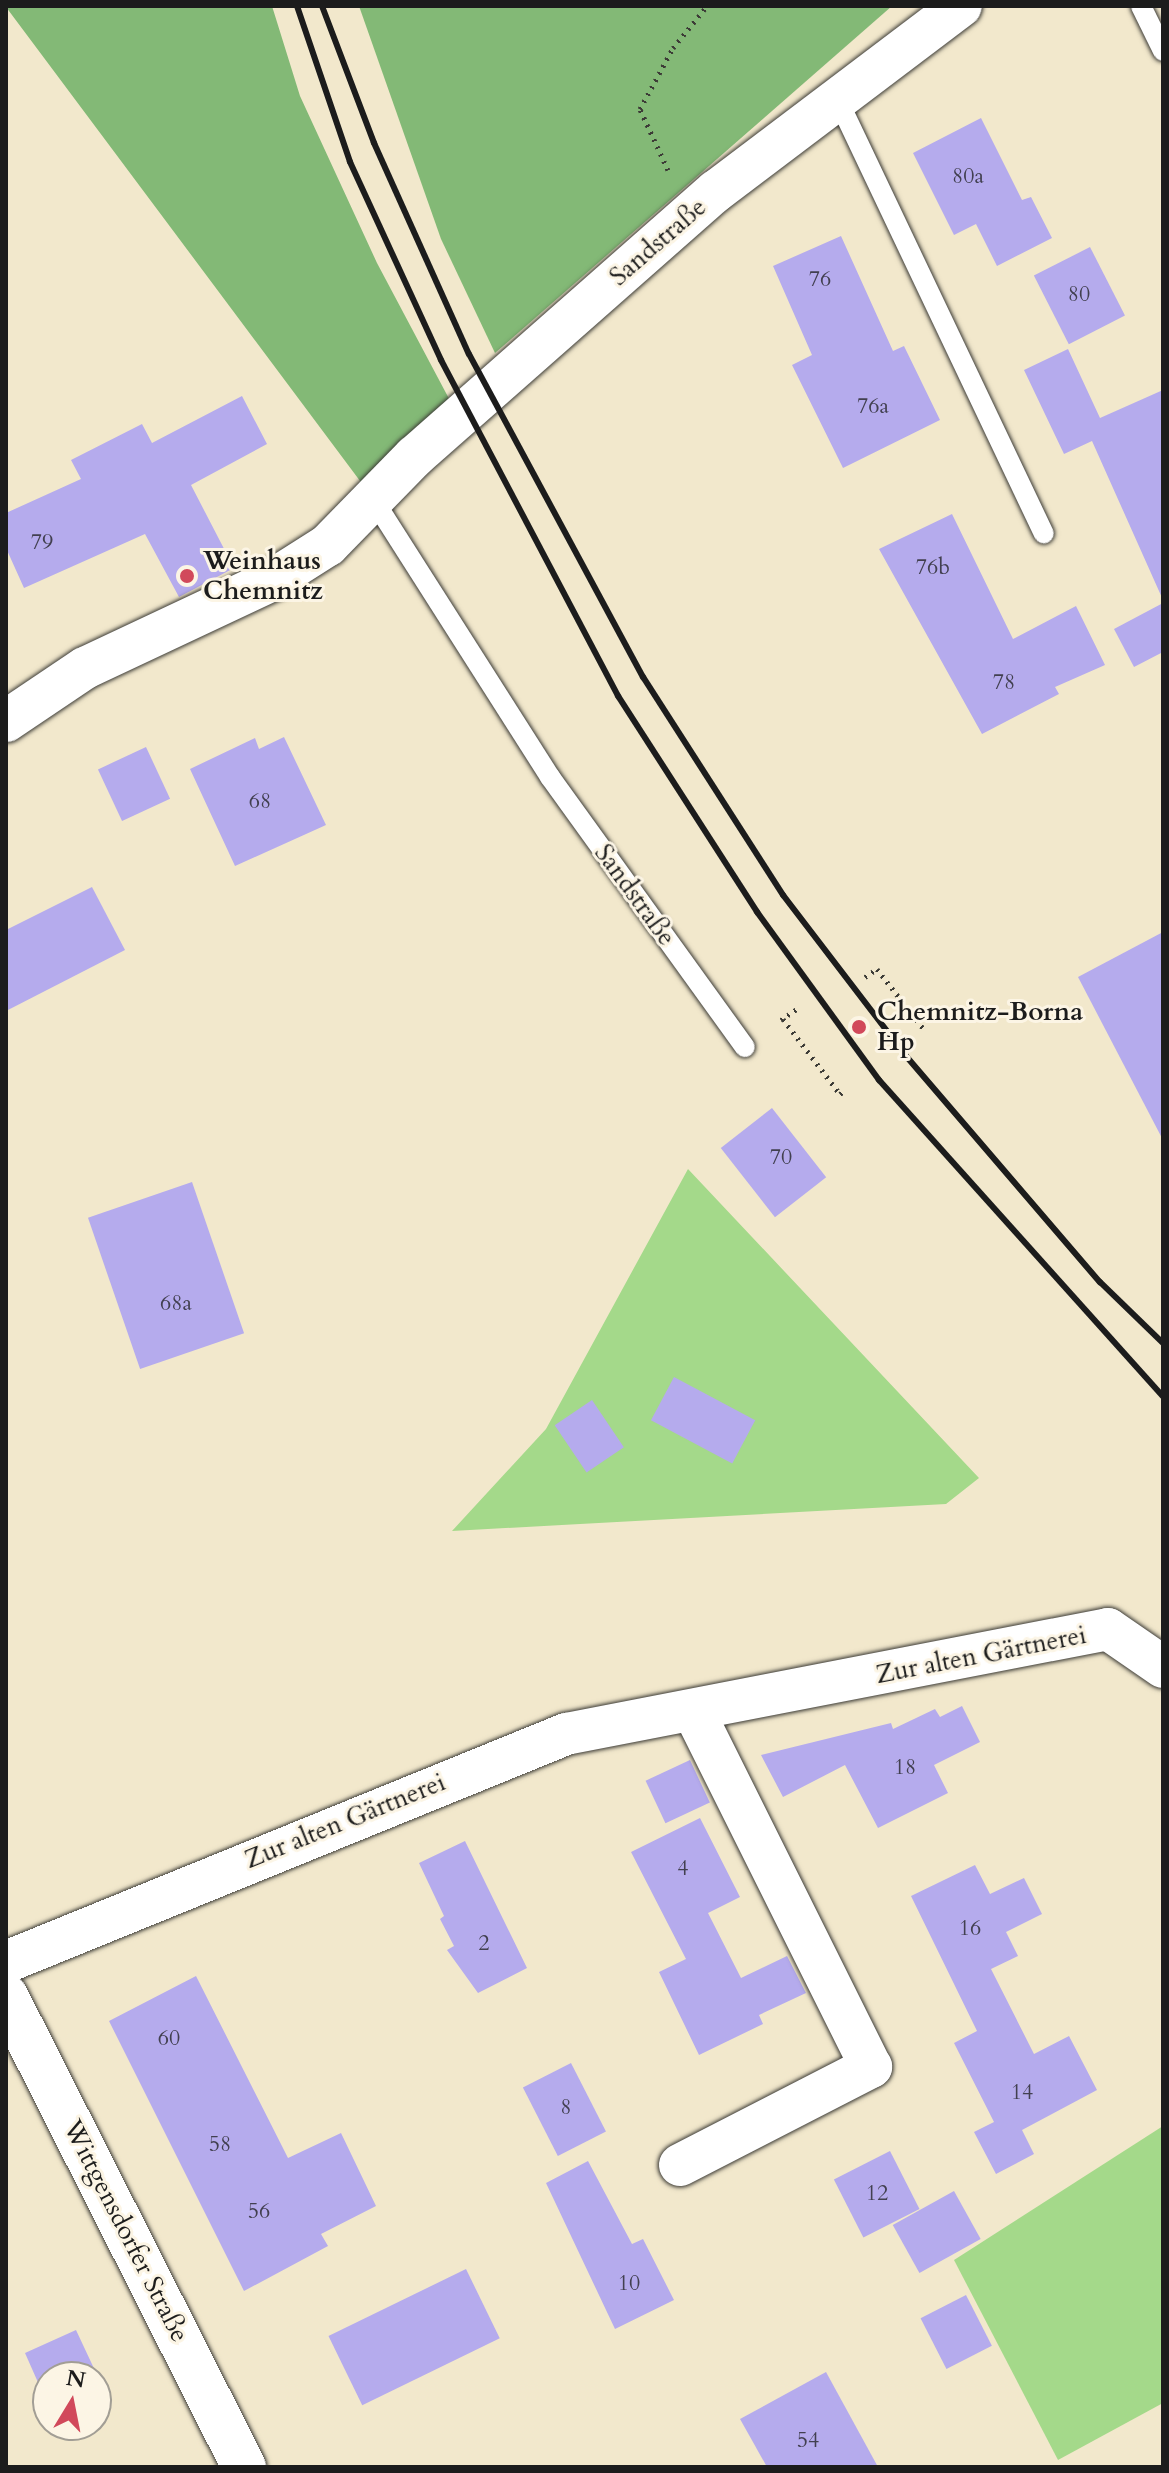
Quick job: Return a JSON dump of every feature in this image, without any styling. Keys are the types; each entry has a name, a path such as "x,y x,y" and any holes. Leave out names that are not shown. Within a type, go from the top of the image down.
{"street":[{"name":"Sandstraße","path":"6,721 85,668 276,578 328,545 439,435 689,216 837,98 961,6"},
{"name":"Zur alten Gärtnerei","path":"6,1962 566,1734 694,1712 1108,1629 1163,1667"},
{"path":"680,2165 871,2067 694,1712"},
{"name":"Wittgensdorfer Straße","path":"6,1996 244,2467"}],"lane":[{"path":"1141,6 1163,51"},
{"path":"837,98 1044,533"},
{"name":"Sandstraße","path":"373,499 550,777 745,1047"}],"path":[{"path":"689,216 640,109 673,48 707,6"},
{"path":"865,977 877,969 923,1028"},
{"path":"783,1019 840,1094 844,1091"}],"green space":[{"path":"272,6 300,96 377,263 455,410 369,493 6,7"},
{"path":"359,6 892,6 495,353 441,239"},
{"path":"688,1169 979,1478 946,1504 452,1531 546,1429"},
{"path":"1163,2126 1163,2403 1058,2460 954,2260"}],"building":[{"path":"981,118 1022,200 1031,197 1052,238 997,266 976,224 954,235 913,153"},
{"path":"841,236 893,351 904,346 940,420 843,468 792,365 812,355 773,266"},
{"path":"1090,247 1125,316 1069,344 1034,276"},
{"path":"1068,349 1100,418 1163,390 1163,600 1092,441 1064,454 1024,370"},
{"path":"242,396 267,444 191,485 234,568 179,597 145,534 24,588 6,548 6,513 81,479 71,460 142,424 152,443"},
{"path":"952,514 1013,639 1076,606 1105,665 1055,687 1059,694 982,734 879,549"},
{"path":"1163,603 1163,652 1134,667 1114,629"},
{"path":"284,737 326,825 235,866 190,769 255,738 259,749"},
{"path":"146,747 170,799 122,821 98,769"},
{"path":"92,887 125,950 6,1011 6,930"},
{"path":"1163,932 1163,1140 1078,977"},
{"path":"772,1108 826,1177 775,1217 721,1148"},
{"path":"192,1182 244,1333 140,1369 88,1218"},
{"path":"674,1377 755,1420 732,1463 651,1420"},
{"path":"592,1400 624,1447 587,1472 555,1425"},
{"path":"962,1706 980,1742 934,1765 948,1793 878,1828 845,1765 783,1797 761,1755 891,1723 893,1729 935,1709 940,1717"},
{"path":"690,1760 710,1803 665,1823 646,1781"},
{"path":"700,1818 740,1897 708,1913 741,1978 787,1956 806,1993 759,2015 763,2024 699,2055 659,1972 686,1959 631,1852"},
{"path":"465,1841 527,1968 478,1993 447,1950 454,1946 440,1919 444,1916 419,1863"},
{"path":"975,1865 990,1894 1024,1878 1042,1914 1006,1932 1018,1956 991,1969 1034,2054 1069,2036 1097,2090 1022,2130 1034,2154 996,2174 974,2132 994,2122 954,2043 977,2031 911,1896"},
{"path":"196,1976 288,2158 341,2133 376,2206 321,2234 328,2246 244,2291 109,2021"},
{"path":"571,2063 606,2132 558,2156 523,2088"},
{"path":"890,2151 920,2209 863,2238 834,2180"},
{"path":"588,2161 632,2244 643,2239 674,2300 615,2329 546,2183"},
{"path":"954,2191 981,2239 919,2273 893,2225"},
{"path":"466,2269 500,2338 362,2405 328,2336"},
{"path":"966,2295 992,2346 946,2369 921,2318"},
{"path":"76,2330 91,2361 32,2361 32,2369 25,2353"},
{"path":"826,2372 878,2467 767,2467 740,2419"}],"railway":[{"path":"297,6 350,162 441,360 618,696 757,912 879,1080 1163,1396"},
{"path":"322,6 374,143 469,354 643,677 783,895 906,1056 1100,1282 1163,1343"}],"place":[{"name":"Weinhaus Chemnitz","path":"187,576"},
{"name":"Chemnitz-Borna Hp","path":"859,1027"}]}
